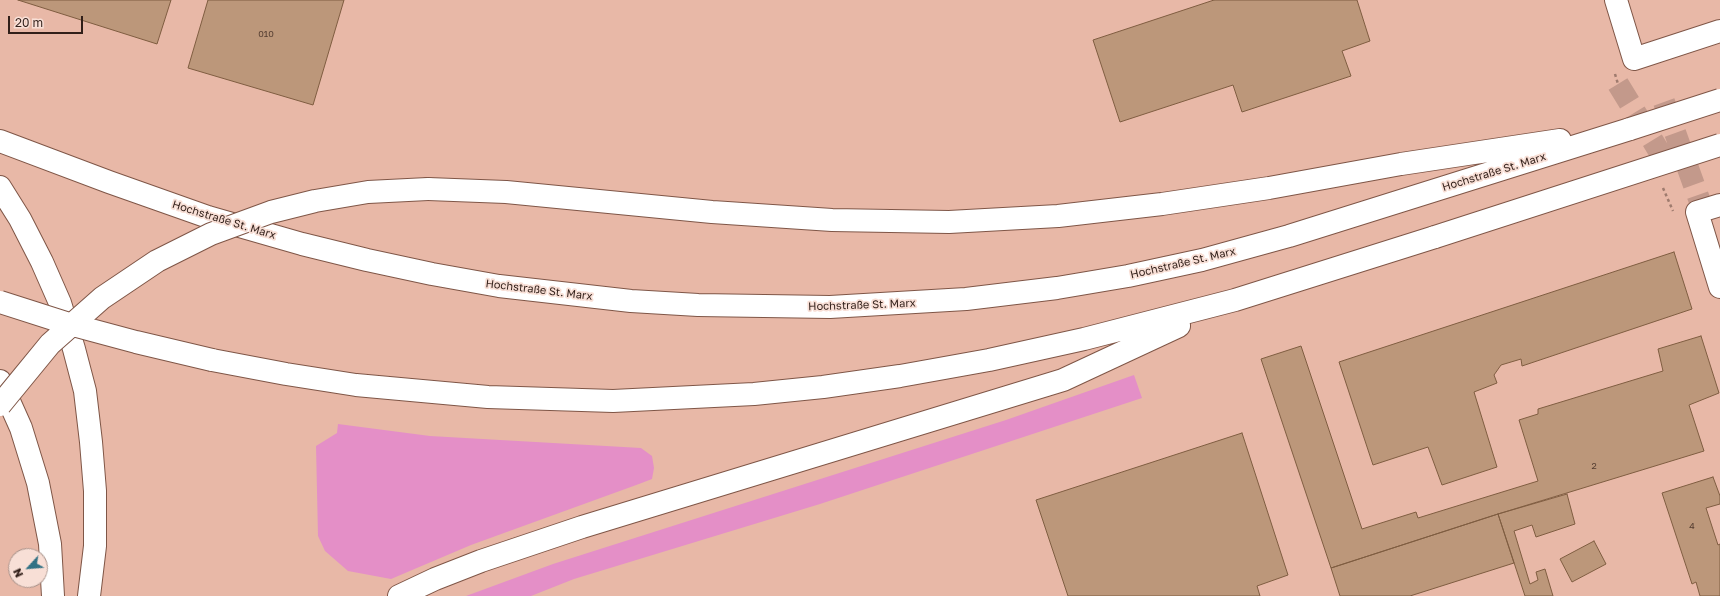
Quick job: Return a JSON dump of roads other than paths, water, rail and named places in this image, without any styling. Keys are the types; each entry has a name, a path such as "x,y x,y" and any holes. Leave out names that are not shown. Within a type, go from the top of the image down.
{"main road":[{"path":"1616,0 1634,59 1720,31"},
{"name":"Hochstraße St. Marx","path":"0,141 109,182 208,216 302,244 432,274 499,286 631,301 698,305 830,307 966,299 1057,288 1128,276 1202,260 1289,236 1720,100"},
{"path":"0,405 50,344 102,298 157,261 211,234 271,212 315,201 368,192 428,189 506,192 712,212 832,220 949,222 1058,216 1162,204 1269,188 1400,164 1630,129"},
{"path":"0,302 69,324 212,360 356,385 488,397 613,400 754,394 823,387 900,376 989,360 1084,339 1235,300 1720,146"},
{"path":"0,188 20,219 39,255 60,303 85,391 92,442 95,491 95,546 89,596"},
{"path":"1720,205 1697,212 1720,287"},
{"path":"399,596 435,579 481,561 582,527 1063,380 1235,300"},
{"path":"0,381 21,428 38,483 50,544 53,596"}],"tunnel":[{"path":"1618,84 1662,156"},
{"path":"1664,102 1703,210"}]}
